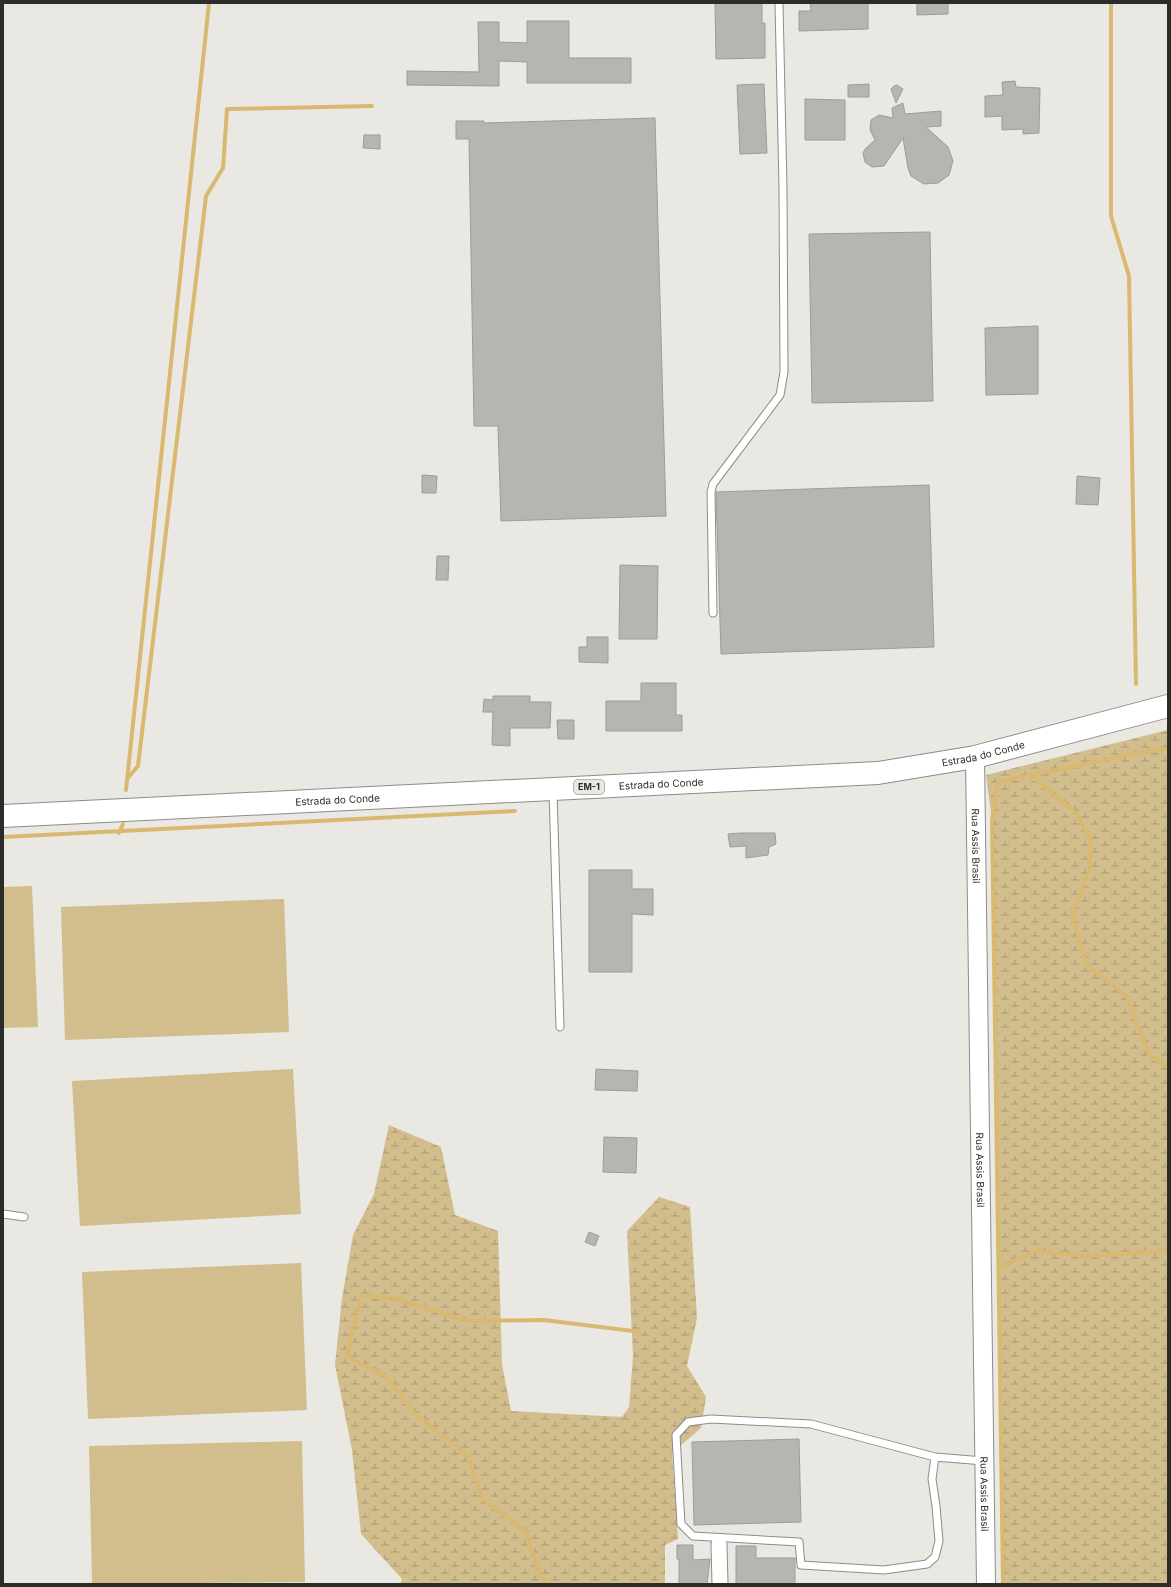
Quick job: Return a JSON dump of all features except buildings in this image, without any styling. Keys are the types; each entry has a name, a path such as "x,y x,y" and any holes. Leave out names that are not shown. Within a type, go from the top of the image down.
{"main road":[{"name":"Estrada do Conde","path":"3,816 878,773 975,756 1168,706"}],"street":[{"name":"Rua Assis Brasil","path":"975,756 986,1584"},
{"path":"719,1544 720,1584"}],"lane":[{"path":"713,613 711,492 713,484 780,395 784,372 783,188 779,3"},
{"path":"553,789 560,1027"},
{"path":"3,1214 24,1217"},
{"path":"935,1457 932,1480 939,1541 935,1557 927,1564 884,1570 801,1565 799,1542 693,1536 681,1524 676,1434 688,1422 711,1419 811,1424 935,1457 984,1461"}],"green space":[{"path":"1168,730 1168,1584 1003,1584 992,820 986,775"},
{"path":"32,886 38,1027 3,1028 3,887"},
{"path":"284,899 289,1032 65,1040 61,907"},
{"path":"293,1069 301,1214 80,1226 72,1081"},
{"path":"389,1125 441,1147 455,1215 498,1231 502,1364 511,1411 622,1417 629,1407 633,1356 627,1231 659,1197 690,1207 697,1318 687,1366 706,1397 701,1428 672,1453 678,1539 665,1545 665,1584 400,1584 402,1579 361,1534 352,1450 335,1365 342,1298 353,1235 374,1194"},
{"path":"301,1263 307,1410 88,1419 82,1272"},
{"path":"302,1441 305,1582 92,1584 89,1446"}],"waterway":[{"path":"126,790 209,3"},
{"path":"1111,3 1111,216 1129,276 1136,684"},
{"path":"127,779 138,766 206,196 223,168 227,109 372,106"},
{"path":"1003,1584 992,820 998,782 1157,749 1168,749"},
{"path":"1030,775 1076,813 1090,839 1090,869 1072,914 1086,964 1127,997 1149,1055 1168,1067"},
{"path":"3,837 515,811"},
{"path":"119,833 123,824"},
{"path":"999,1267 1036,1251 1086,1256 1168,1251"},
{"path":"548,1584 539,1572 525,1531 482,1499 468,1456 413,1412 387,1377 347,1356 361,1295 398,1299 468,1321 544,1320 641,1332"}]}
